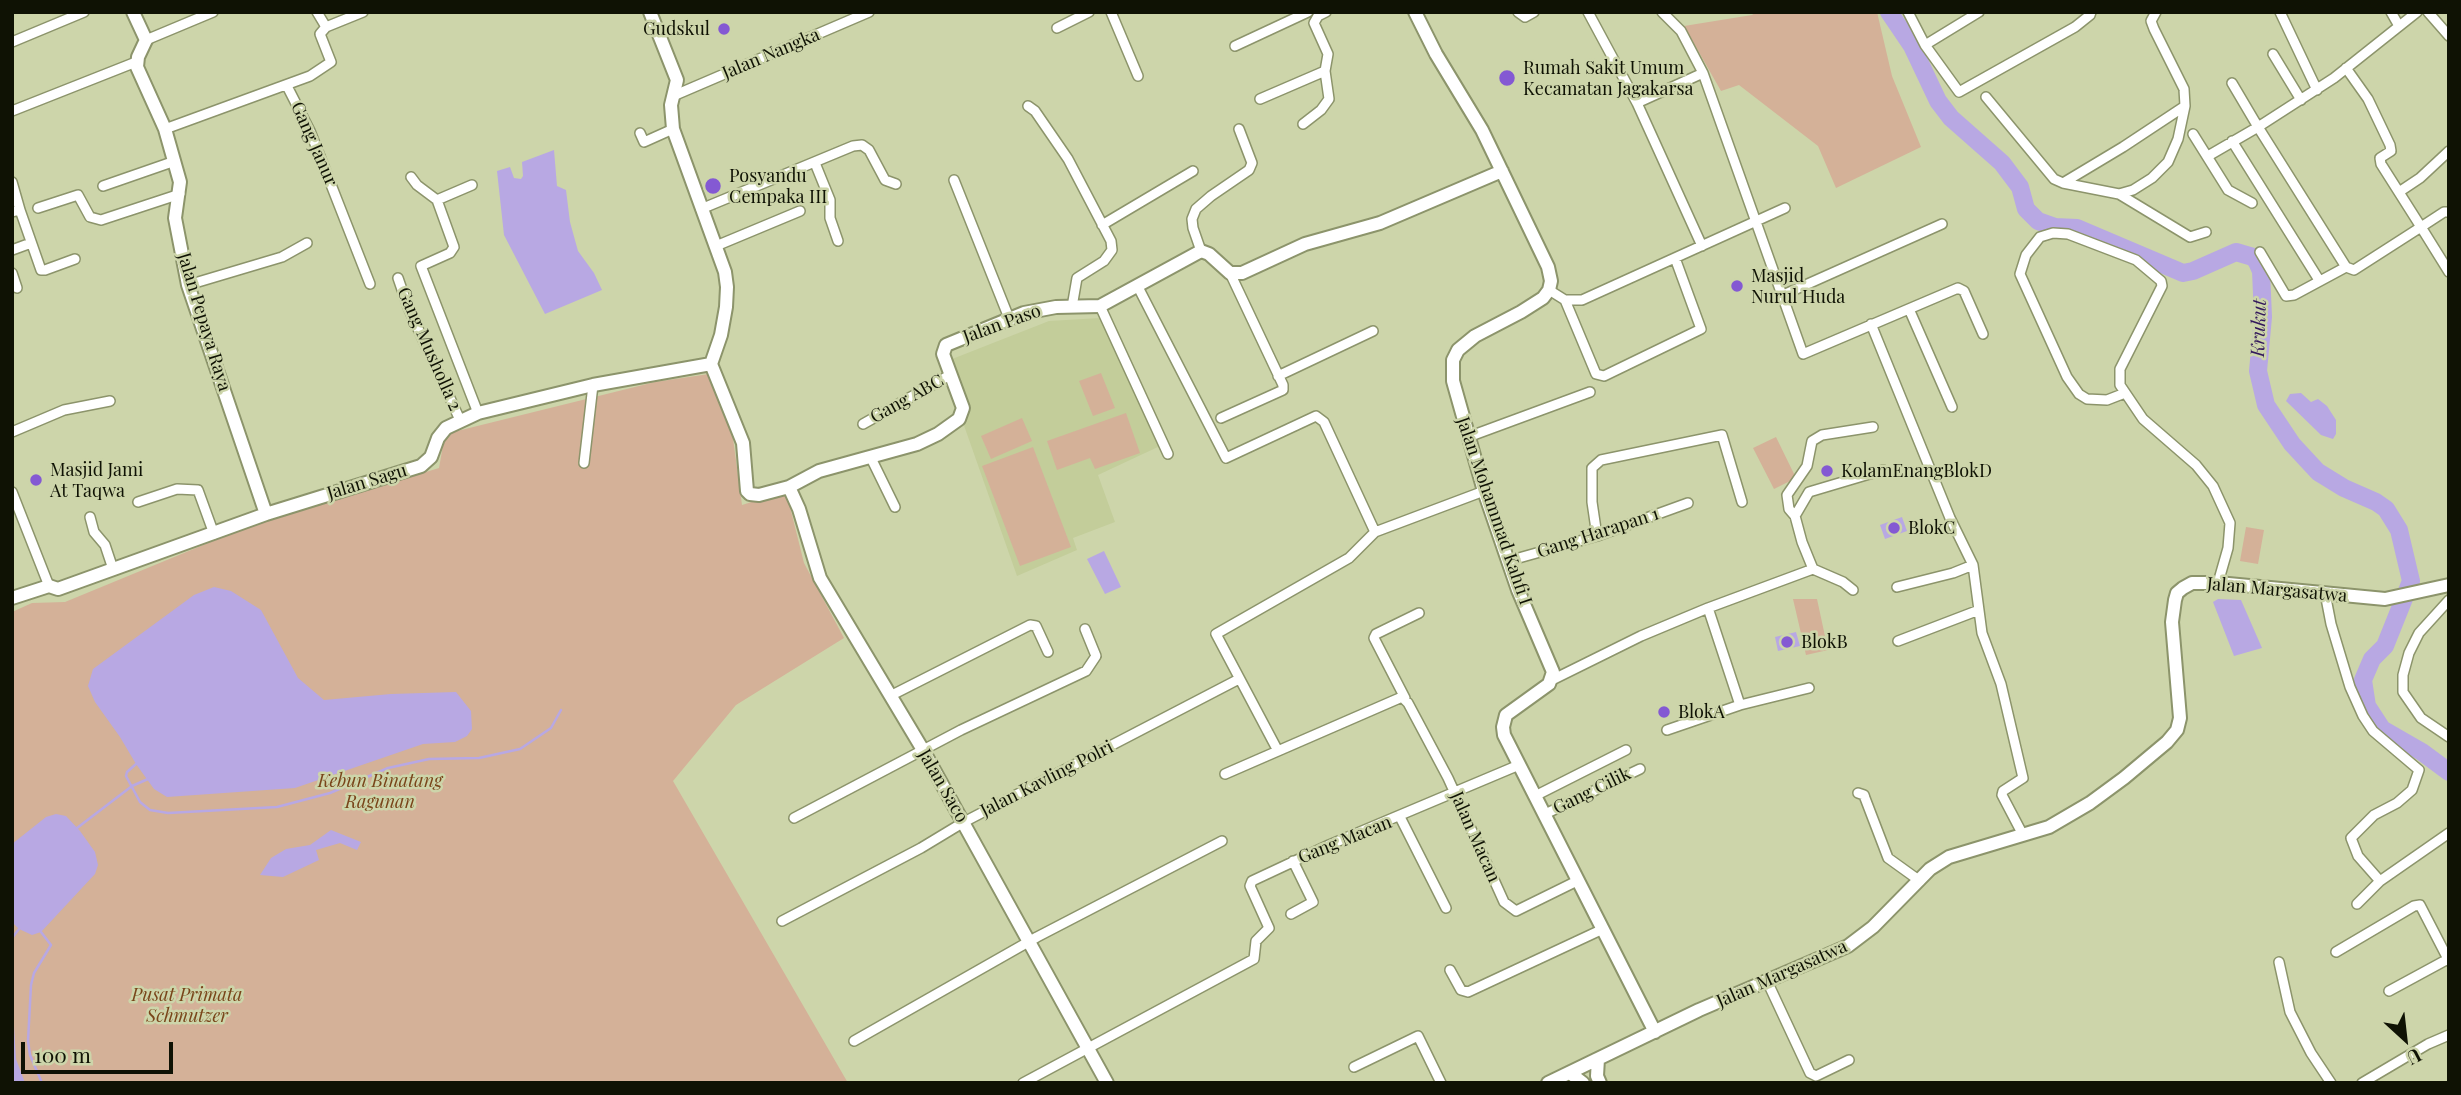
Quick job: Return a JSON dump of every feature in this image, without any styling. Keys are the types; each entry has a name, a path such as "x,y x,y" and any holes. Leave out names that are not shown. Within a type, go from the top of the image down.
{"main road":[{"path":"133,12 146,40 136,62"},
{"path":"650,12 677,80 670,118 673,129 725,272 727,287 721,335 711,364"},
{"path":"1419,14 1449,77 1482,130 1548,267 1551,281 1549,290"},
{"name":"Jalan Pepaya Raya","path":"136,62 165,128 175,161 180,194 175,218 188,285 266,514"},
{"path":"1201,251 1209,254 1230,273 1247,271 1305,244 1380,223 1502,171"},
{"name":"Jalan Paso","path":"711,364 743,443 747,491 754,495 789,486 820,471 927,440 959,419 963,408 943,354 946,345 1009,318 1041,309 1100,306 1201,251"},
{"name":"Jalan Mohammad Kahfi I","path":"1549,290 1543,298 1475,336 1458,350 1453,360 1453,382 1484,491 1508,561 1553,672 1552,680"},
{"name":"Jalan Sagu","path":"12,598 49,586 58,589 266,514 421,466 431,457 441,432 460,419 593,385 711,364"},
{"name":"Jalan Saco","path":"789,486 799,509 820,578 964,822 1107,1083"},
{"name":"Jalan Margasatwa","path":"1548,1083 1848,946 1873,927 1930,869 1949,856 2049,827 2090,803 2167,742 2177,730 2180,718 2172,622 2177,593 2192,583 2218,583 2385,599 2449,585"},
{"path":"1552,680 1545,688 1510,711 1504,720 1504,735 1655,1032"},
{"path":"1598,1059 1597,1076 1600,1083"},
{"path":"1570,1073 1583,1083"}],"street":[{"path":"12,42 84,12"},
{"path":"146,40 212,12"},
{"path":"317,12 326,27"},
{"path":"287,86 310,76 331,62 320,34 326,27 363,12"},
{"name":"Jalan Nangka","path":"673,96 869,12"},
{"path":"1058,27 1089,12"},
{"path":"1111,12 1138,76"},
{"path":"1235,46 1308,12"},
{"path":"1303,124 1321,110 1329,99 1325,71 1328,54 1314,23 1318,16 1326,12"},
{"path":"1518,12 1525,17 1534,12"},
{"path":"1588,12 1637,103 1702,246"},
{"path":"1662,12 1681,31 1703,73 1802,354 1954,289 1962,289 1983,334"},
{"path":"1908,12 1926,45 1959,92 2076,27 2091,12"},
{"path":"1926,45 1979,12"},
{"path":"2119,194 2133,190 2152,178 2168,162 2178,139 2185,106 2183,89 2151,21 2155,12"},
{"path":"2280,12 2317,90"},
{"path":"2392,12 2399,26"},
{"path":"2208,156 2317,90 2417,12"},
{"path":"2428,12 2449,36"},
{"path":"2273,54 2301,100"},
{"path":"12,111 136,62"},
{"path":"2346,68 2368,99 2390,145 2391,151 2380,158 2381,164 2421,227 2445,257 2449,272"},
{"path":"1260,99 1325,71"},
{"path":"1637,103 1703,73"},
{"path":"2232,83 2346,267 2354,271 2444,212 2449,212"},
{"name":"Gang Janur","path":"165,128 287,86 310,131 370,284"},
{"path":"1986,97 2054,179 2119,194 2190,237 2206,232"},
{"path":"1028,106 1035,111 1068,159 1111,241 1112,250 1104,261 1077,278 1072,307"},
{"path":"2063,183 2185,106"},
{"path":"640,133 644,142 673,129"},
{"path":"1201,251 1193,228 1192,219 1196,209 1249,170 1252,163 1239,129"},
{"path":"2193,134 2228,190 2252,204"},
{"path":"2232,141 2319,281"},
{"path":"701,209 853,146 862,145 869,150 885,180 896,184"},
{"path":"2399,192 2420,178 2449,151"},
{"path":"103,186 175,161"},
{"path":"815,163 830,200 830,218 838,242"},
{"path":"1102,225 1193,171"},
{"path":"411,177 437,200 454,247 450,253 421,266 478,413"},
{"path":"954,180 1009,318"},
{"path":"12,182 16,211 42,270 75,259"},
{"path":"437,200 472,185"},
{"path":"38,208 78,195 90,216 101,220 180,194"},
{"path":"1549,290 1565,300 1582,300 1785,208"},
{"path":"716,246 800,211"},
{"path":"1783,295 1942,224"},
{"path":"2124,393 2106,400 2087,400 2067,377 2020,274 2026,255 2040,237 2053,233 2068,234 2136,260 2161,281 2162,286 2120,369 2120,386 2143,419 2196,466 2213,486 2230,523 2224,569 2218,583"},
{"path":"12,250 31,243"},
{"path":"188,285 282,257 307,243"},
{"path":"2260,252 2286,296 2294,295 2346,267"},
{"path":"1565,300 1596,374 1604,376 1701,329 1675,258"},
{"path":"12,273 17,288"},
{"path":"1221,418 1283,390 1230,273"},
{"name":"Gang Musholla 2","path":"398,278 408,307 460,419"},
{"path":"1138,287 1227,458 1315,416 1324,422 1375,532"},
{"path":"1100,306 1168,454"},
{"path":"1909,309 1952,407"},
{"path":"1871,324 1950,518 1973,565 1982,633 2001,684 2023,778 2003,791 2002,795 2023,835"},
{"path":"1278,376 1373,331"},
{"name":"Gang ABC","path":"863,424 950,375"},
{"path":"584,463 593,385"},
{"path":"1468,437 1590,392"},
{"path":"12,432 64,410 110,401"},
{"path":"1853,590 1843,582 1813,569 1801,542 1795,516 1788,509 1787,495 1807,466 1812,441 1822,435 1873,427"},
{"path":"1597,536 1592,502 1592,468 1601,460 1723,435 1742,502"},
{"path":"871,458 895,507"},
{"path":"1795,516 1809,492 1883,470"},
{"path":"138,502 177,489 198,490 214,534"},
{"path":"1278,751 1216,634 1349,558 1375,532 1484,491"},
{"path":"12,492 49,586"},
{"name":"Gang Harapan 1","path":"1508,561 1597,536 1688,503"},
{"path":"90,517 94,532 105,545 113,569"},
{"path":"1897,587 1953,573 1973,565"},
{"path":"1552,680 1641,636 1813,569"},
{"path":"2325,593 2346,674 2363,716 2373,731 2419,770 2412,790 2397,803 2374,815 2351,838 2358,856 2380,881"},
{"path":"2449,600 2418,633 2403,674 2403,692 2421,718 2449,737"},
{"path":"1708,608 1740,705"},
{"path":"1898,641 1979,610"},
{"name":"Jalan Macan","path":"1419,612 1376,634 1374,638 1455,793 1504,902 1517,911 1577,881"},
{"path":"890,696 1030,625 1036,626 1048,652"},
{"path":"794,818 923,750 1086,671 1096,656 1086,628"},
{"name":"Jalan Kavling Polri","path":"782,921 964,822 1239,679"},
{"path":"1667,730 1740,705 1809,688"},
{"path":"1225,774 1398,697 1405,698"},
{"path":"1535,796 1626,750"},
{"name":"Gang Macan","path":"1088,1048 1254,958 1256,941 1269,928 1251,886 1252,881 1519,765"},
{"name":"Gang Cilik","path":"1545,814 1640,768"},
{"path":"1858,793 1866,799 1888,858 1920,881"},
{"path":"1400,817 1446,908"},
{"path":"2357,904 2380,881 2449,833"},
{"path":"854,1041 1028,941 1222,841"},
{"path":"1291,914 1313,902 1293,861"},
{"path":"2336,952 2420,905 2448,960 2389,991"},
{"path":"1450,970 1461,990 1468,992 1603,929"},
{"path":"2279,962 2290,1012 2311,1054 2330,1083"},
{"path":"1767,981 1810,1073 1816,1076 1849,1060"},
{"path":"2362,1083 2428,1044 2449,1035"},
{"path":"1354,1067 1418,1036 1441,1083"},
{"path":"1023,1083 1088,1048"}],"shaded area":[{"path":"554,150 557,186 566,190 570,222 578,251 602,290 545,314 504,235 497,171 510,167 514,178 521,179 522,162"},
{"path":"1100,318 1160,446 1098,475 1115,522 1073,538 1077,550 1017,576 942,363 1049,321"},
{"path":"2301,393 2311,402 2318,399 2327,406 2336,420 2336,434 2333,439 2321,435 2286,401 2290,394"},
{"name":"BlokC","path":"1902,517 1907,531 1885,539 1880,525"},
{"path":"1104,551 1121,587 1105,594 1087,559"},
{"path":"214,587 231,591 261,610 298,678 324,700 456,692 471,711 472,729 467,736 455,742 423,744 295,788 167,797 154,789 136,764 95,702 88,686 93,669 194,595"},
{"path":"2218,599 2241,600 2262,648 2234,656 2213,602"},
{"name":"BlokB","path":"1796,632 1800,646 1778,651 1775,637"},
{"path":"56,814 66,816 80,831 95,852 98,865 95,874 41,932 32,935 12,922 12,844 46,817"},
{"path":"331,830 361,842 357,850 340,843 316,850 319,860 283,877 260,875 271,858 286,849 310,845"},
{"path":"12,994 16,1059 25,1083 12,1083"}],"green space":[{"path":"1756,12 1877,12 1892,76 1921,147 1836,188 1818,146 1739,85 1721,91 1684,26 1752,15"},
{"path":"1101,373 1115,408 1093,416 1079,381"},
{"name":"Kebun Binatang Ragunan","path":"709,374 732,431 742,505 786,491 804,563 844,638 736,705 673,781 848,1083 12,1083 12,612 32,603 65,602 247,527 439,468 445,434 655,382"},
{"path":"1126,413 1140,453 1095,469 1090,458 1057,470 1047,441"},
{"path":"1022,418 1032,441 991,459 981,436"},
{"path":"1776,437 1796,478 1774,489 1753,448"},
{"path":"1033,447 1071,547 1020,566 982,466"},
{"path":"2246,527 2264,530 2258,564 2240,561"},
{"path":"1793,599 1817,599 1828,650 1806,655"}],"waterway":[{"name":"Krukut","path":"1889,12 1912,46 1938,101 1951,118 2002,163 2020,187 2026,209 2038,221 2055,227 2077,228 2183,273 2236,252 2253,257 2257,262 2261,271 2263,317 2258,371 2266,405 2292,444 2318,472 2386,509 2399,530 2411,581 2385,646 2372,659 2363,680 2367,706 2382,729 2422,752 2449,772"},
{"path":"136,764 126,776 140,802 150,810 168,813 277,807 330,793 388,768 429,759 479,758 520,749 551,728 561,710"},
{"path":"77,828 132,786 148,779"},
{"path":"12,938 19,929"},
{"path":"41,932 51,945 34,973 31,985 28,1041 30,1055 42,1083"}],"place":[{"name":"Gudskul","path":"724,29"},
{"name":"Rumah Sakit Umum Kecamatan Jagakarsa","path":"1507,78"},
{"name":"Posyandu Cempaka III","path":"713,186"},
{"name":"Masjid Nurul Huda","path":"1737,286"},
{"name":"KolamEnangBlokD","path":"1827,471"},
{"name":"Masjid Jami At Taqwa","path":"36,480"},
{"name":"BlokC","path":"1894,528"},
{"name":"BlokB","path":"1787,642"},
{"name":"BlokA","path":"1664,712"}],"park label":[{"name":"Pusat Primata Schmutzer","path":"187,1005"}]}
